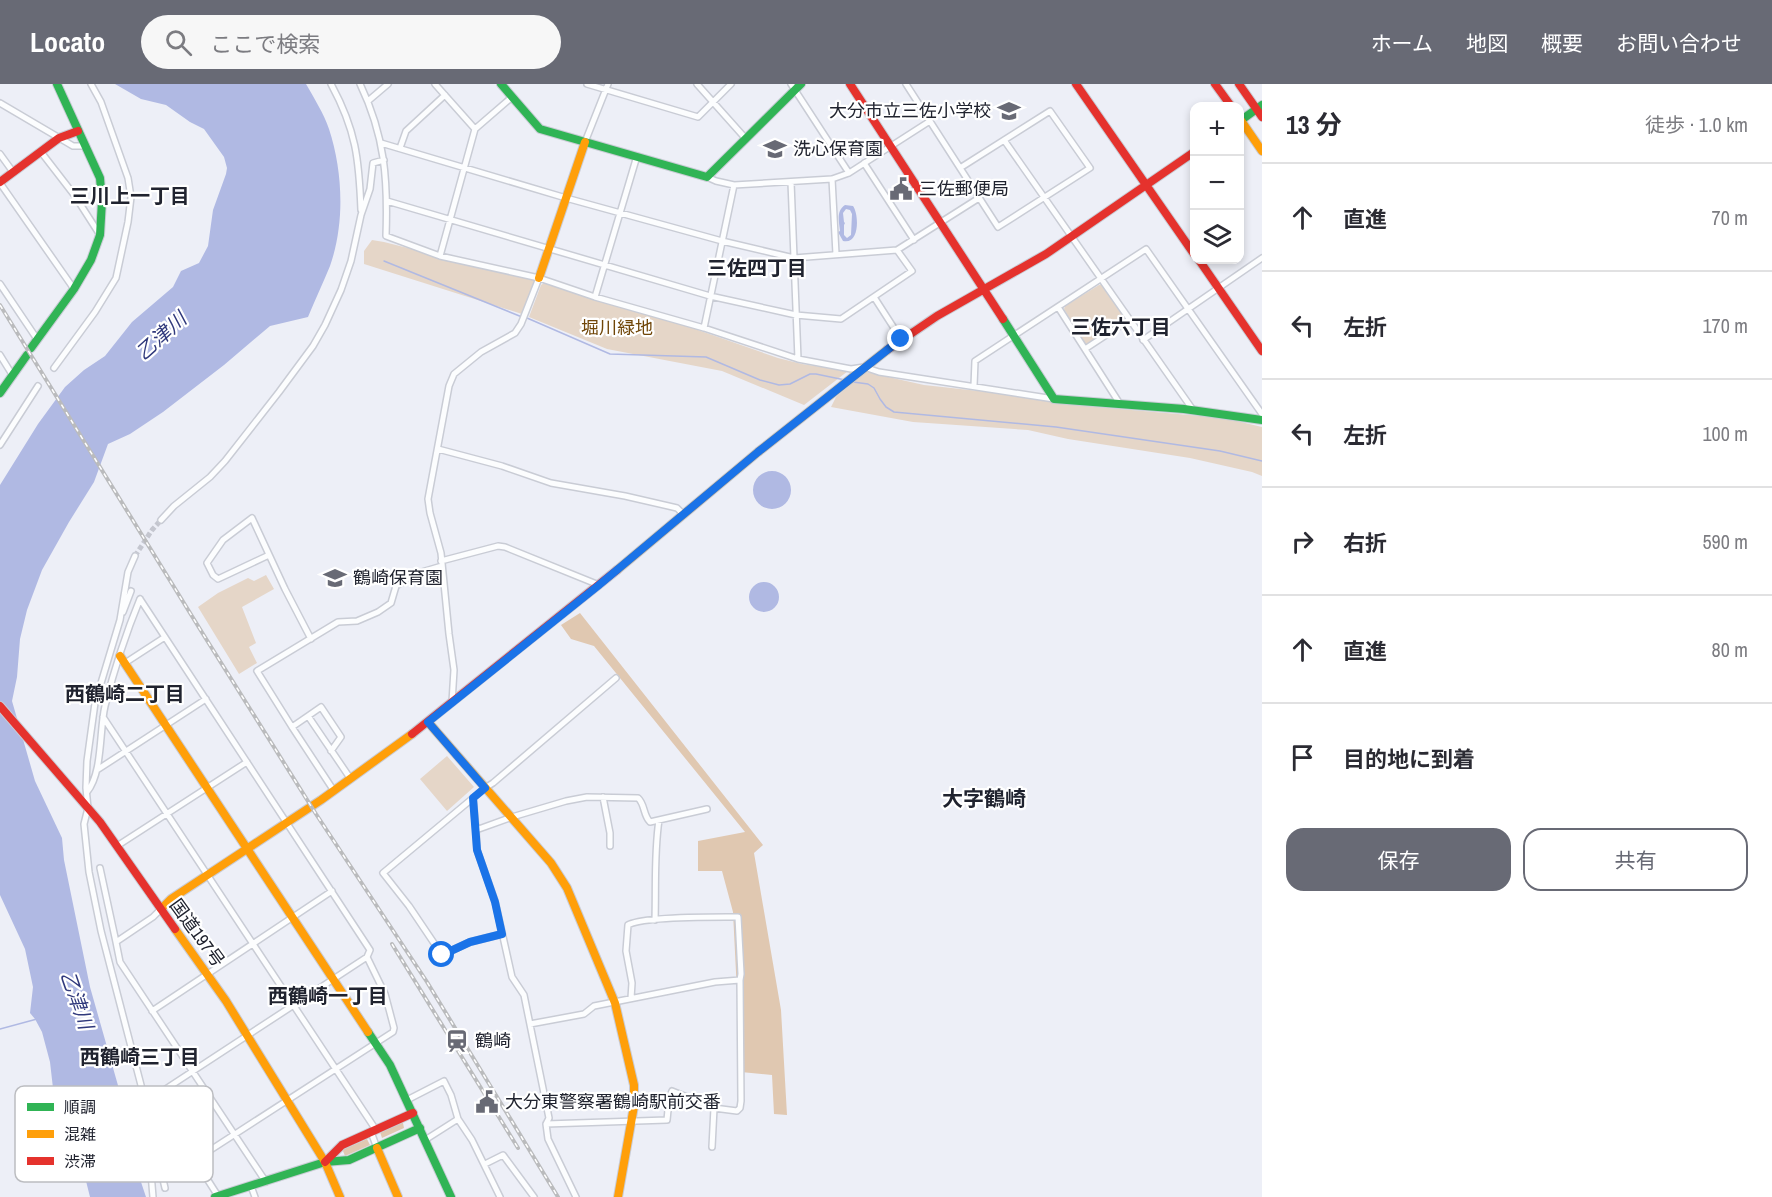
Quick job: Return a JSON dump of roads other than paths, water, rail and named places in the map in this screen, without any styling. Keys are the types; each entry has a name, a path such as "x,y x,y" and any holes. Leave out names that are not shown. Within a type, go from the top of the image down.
{"main road":[{"path":"0,393 74,289 91,260 100,235 102,201 100,178 57,84"},
{"path":"501,84 540,129 707,177 796,86"},
{"path":"850,84 1054,399 1193,410 1262,420"},
{"path":"1076,84 1190,248"},
{"path":"1215,84 1228,102"},
{"path":"1239,84 1259,107 1262,117"},
{"path":"1244,117 1259,107"},
{"path":"1244,126 1262,152"},
{"path":"0,182 59,138 78,131"},
{"path":"539,278 585,142"},
{"path":"161,909 171,899 334,791 428,722 599,585 711,490 901,339 1072,237 1190,155"},
{"path":"1201,264 1262,351"},
{"path":"122,660 376,1042 407,1100 451,1197"},
{"name":"国道197号","path":"0,706 82,800 208,974 325,1162 340,1197"},
{"path":"428,722 551,863 567,888 615,1003 634,1085 634,1106 618,1197"},
{"path":"325,1162 342,1145 413,1113"},
{"path":"217,1197 325,1162 349,1160 420,1128"},
{"path":"377,1148 398,1197"}],"street":[{"path":"54,368 95,312 116,278 128,222 131,197 128,178 101,102 91,84"},
{"path":"331,84 344,109 356,150 361,185 361,215"},
{"path":"360,84 368,100 384,160 387,201 386,236 440,256 539,278 798,359 851,369 864,367 879,372 1054,399"},
{"path":"368,100 388,84"},
{"path":"435,84 475,129"},
{"path":"587,84 606,87 698,117 731,84"},
{"path":"697,84 746,139"},
{"path":"906,84 979,198 998,227 1090,168 1050,111 960,168"},
{"path":"796,86 849,173"},
{"path":"585,142 606,87"},
{"path":"400,148 406,131 445,95"},
{"path":"440,256 475,129 512,97"},
{"path":"0,103 72,146 86,146"},
{"path":"707,177 734,185 832,179 849,173 930,121"},
{"path":"1004,140 1193,410"},
{"path":"381,143 566,198 722,241 794,258 897,250 979,198"},
{"path":"40,152 75,196 100,235"},
{"path":"0,154 12,172"},
{"path":"595,297 637,156"},
{"path":"161,520 225,461 313,346 341,290 355,247 361,215 370,189 372,163 384,160"},
{"path":"864,163 914,240"},
{"path":"832,179 836,254"},
{"path":"0,182 74,289"},
{"path":"791,182 798,359"},
{"path":"704,328 734,185"},
{"path":"387,201 710,296 796,315 841,319 912,272 897,250"},
{"path":"974,386 975,361 1146,249 1262,414"},
{"path":"1143,340 1262,258"},
{"path":"452,702 454,670 448,634 442,564 428,499 449,386 454,374 481,352 515,333 525,315 539,278"},
{"path":"0,284 37,339"},
{"path":"874,297 901,339"},
{"path":"1058,307 1120,404"},
{"path":"1085,349 1129,320"},
{"path":"0,355 13,376"},
{"path":"0,445 38,386"},
{"path":"438,449 502,466 551,483 677,508 684,515"},
{"path":"269,555 218,579 213,575 207,563 223,540 252,518 311,639"},
{"path":"334,791 257,670 338,622 357,621 378,612 391,603 396,586 414,574 498,546 599,585"},
{"path":"120,620 124,584 135,556"},
{"path":"131,591 95,703 87,761 88,808 84,824 85,842 101,931 141,1086"},
{"path":"87,792 97,770 103,717 141,599 370,950 367,957 171,1086"},
{"path":"122,660 165,637"},
{"path":"502,934 470,942 442,955 409,906 382,873 493,783 616,678"},
{"path":"97,770 206,699"},
{"path":"292,727 321,707 341,737 332,751"},
{"path":"308,716 350,778"},
{"path":"103,717 336,1069 374,1131 377,1148"},
{"path":"117,846 247,762"},
{"path":"476,830 512,817 587,797 638,798 642,801 646,818 650,822 707,809"},
{"path":"603,797 610,832 610,846"},
{"path":"473,798 477,850 495,902 512,977 524,995 548,1110 549,1118 546,1124 548,1139 576,1197"},
{"path":"655,920 657,871 655,856 659,820"},
{"path":"100,868 120,962 202,1086"},
{"path":"152,1011 332,891"},
{"path":"116,942 161,909"},
{"path":"546,1124 667,1119 672,1091 714,1108 732,1112 740,1108 741,974 738,917 655,920 632,922 628,925 626,951 632,983 632,998"},
{"path":"213,1148 393,1032 394,1028 385,994 367,957"},
{"path":"530,1024 584,1014 594,1006 632,998 715,982 740,980"},
{"path":"407,1100 444,1081 458,1119 500,1197"},
{"path":"213,1102 266,1182"},
{"path":"712,1147 714,1108"},
{"path":"425,1140 458,1119"},
{"path":"484,1164 503,1155 534,1197"},
{"path":"152,1182 153,1197"},
{"path":"164,1182 165,1188"},
{"path":"208,1182 217,1197"},
{"path":"251,1186 255,1197"}],"water":[{"name":"乙津川","path":"115,84 306,84 322,112 334,145 339,180 340,215 335,250 330,266 308,317 270,326 163,412 130,434 108,444 94,482 42,570 27,610 20,639 17,677 12,701 35,781 62,838 64,860 90,987 118,1086 53,1086 50,1062 42,1032 30,1013 33,987 25,949 0,895 0,485 38,424 65,387 105,356 132,322 173,287 181,271 199,263 208,246 213,210 226,174 224,157 204,129 166,105 141,99"},
{"path":"853,206 855,210 857,228 853,238 849,241 843,241 838,232 840,231 839,213 842,207","holes":["846,209 852,214 851,235 847,238 844,235 843,213"]},
{"path":"772,471 779,472 785,477 790,483 790,497 785,503 779,508 772,509 765,508 759,503 754,497 753,490 754,483 759,477 765,472"},
{"path":"764,582 770,583 778,591 778,603 770,611 764,612 758,611 750,603 749,597 750,591 758,583"},
{"path":"86,1182 141,1182 146,1197 90,1197"}],"waterway":[{"path":"384,261 522,317"},
{"path":"527,318 610,354 706,357 760,380 779,385 790,384 810,374 845,380"},
{"path":"853,382 868,384 874,388 886,407 894,412 1056,427 1220,451 1262,461"},
{"path":"0,1029 37,1019"}],"tunnel":[{"path":"135,556 161,520"}],"railway":[{"path":"0,305 316,814 427,982 558,1197"},
{"path":"392,944 518,1148"}],"place":[{"name":"大分市立三佐小学校","path":"1009,111"},
{"name":"洗心保育園","path":"775,149"},
{"name":"三佐郵便局","path":"901,189"},
{"name":"鶴崎保育園","path":"335,578"},
{"name":"鶴崎","path":"457,1041"},
{"name":"大分東警察署鶴崎駅前交番","path":"487,1102"}],"district":[{"name":"三川上一丁目","path":"130,196"},
{"name":"三佐四丁目","path":"757,268"},
{"name":"三佐六丁目","path":"1121,327"},
{"name":"西鶴崎二丁目","path":"125,694"},
{"name":"大字鶴崎","path":"984,799"},
{"name":"西鶴崎一丁目","path":"328,996"},
{"name":"西鶴崎三丁目","path":"140,1057"}],"park label":[{"name":"堀川緑地","path":"617,328"}]}
